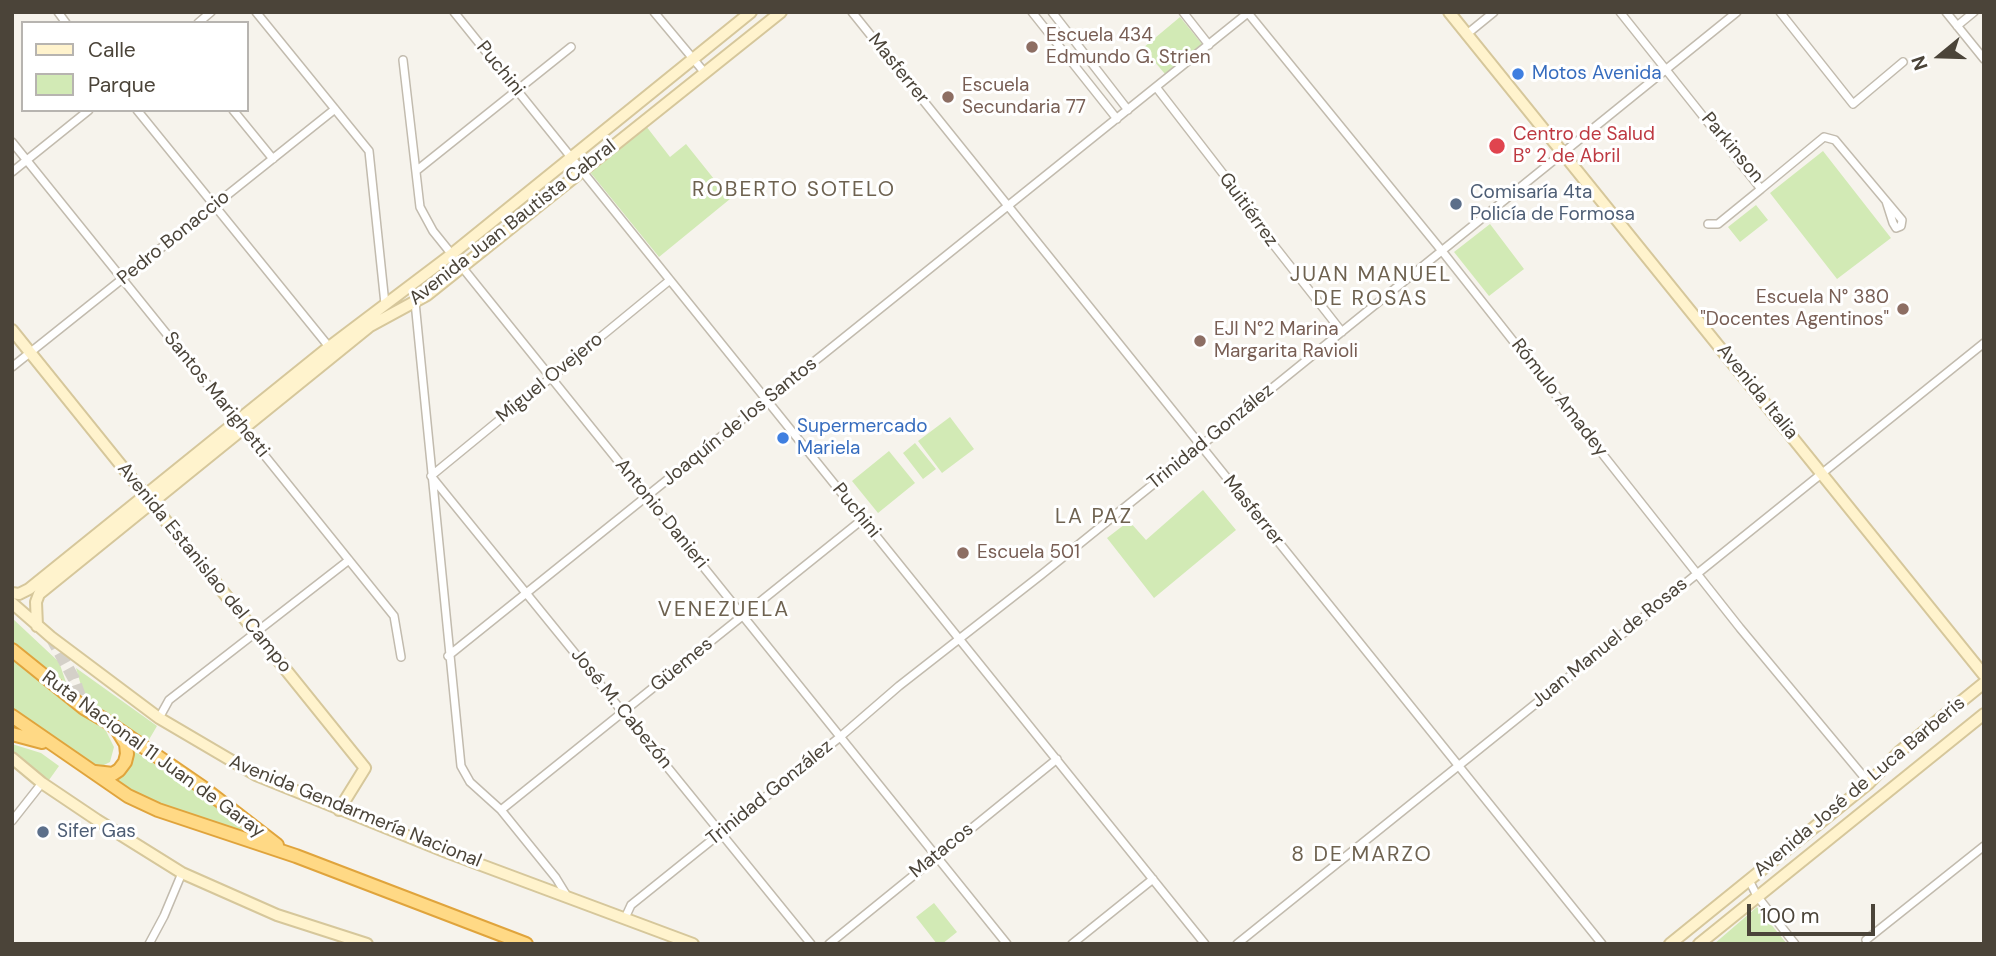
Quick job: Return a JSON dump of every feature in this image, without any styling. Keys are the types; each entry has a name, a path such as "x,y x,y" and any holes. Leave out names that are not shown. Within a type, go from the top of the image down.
{"highway":[{"name":"Ruta Nacional 11 Juan de Garay","path":"12,650 54,686 202,787 262,835 296,856"},
{"name":"Ruta Nacional 11 Juan de Garay","path":"12,716 128,796 158,810 296,856 526,944"},
{"path":"91,771 113,774 125,762 126,744 116,727"},
{"path":"12,734 52,745"}],"main road":[{"name":"Avenida Juan Bautista Cabral","path":"37,626 36,602 39,594 148,499 332,351 385,304 452,254 751,12"},
{"name":"Avenida Juan Bautista Cabral","path":"332,351 370,326 415,302 462,267 781,12"},
{"name":"Avenida Italia","path":"1449,12 1984,675"},
{"name":"Avenida Estanislao del Campo","path":"12,330 365,768 340,810"},
{"name":"Avenida Juan Bautista Cabral","path":"12,593 19,594 29,589 148,499"},
{"name":"Avenida Gendarmería Nacional","path":"12,603 37,626 159,718 256,775 340,810 693,944"},
{"name":"Avenida José de Luca Barberis","path":"1670,944 1869,783 1899,752 1984,683"},
{"name":"Avenida José de Luca Barberis","path":"1699,944 1984,714"},
{"path":"12,758 42,783 182,873 338,939 366,944"}],"street":[{"path":"256,12 369,151 385,304"},
{"path":"654,12 705,73"},
{"name":"Masferrer","path":"852,12 1602,944"},
{"path":"1032,12 1117,118"},
{"path":"1052,12 1128,110"},
{"path":"1467,34 1494,12"},
{"name":"Parkinson","path":"1620,12 1761,189 1824,137 1835,140 1886,201"},
{"name":"Trinidad González","path":"625,918 631,905 840,737 899,686 1737,12"},
{"path":"1780,12 1853,104 1903,62"},
{"path":"1946,12 1984,58"},
{"path":"1957,26 1974,12"},
{"name":"Puchini","path":"455,13 1205,944"},
{"path":"1186,13 1209,45"},
{"name":"Joaquín de los Santos","path":"448,656 1248,13"},
{"name":"Rómulo Amadey","path":"1248,13 1442,251 1740,628 1869,783"},
{"path":"416,171 571,47"},
{"name":"Antonio Danieri","path":"402,60 420,207 433,231 1007,944"},
{"name":"Guitiérrez","path":"1156,87 1248,206 1258,225 1342,332"},
{"name":"Pedro Bonaccio","path":"12,368 335,110"},
{"path":"12,172 87,112"},
{"path":"139,112 332,351"},
{"path":"235,112 273,159"},
{"name":"Santos Marighetti","path":"12,142 394,616 401,657"},
{"path":"1708,225 1718,224 1761,189"},
{"name":"Miguel Ovejero","path":"431,476 670,280"},
{"path":"415,302 461,766 470,782 501,810 556,878 567,896"},
{"name":"Juan Manuel de Rosas","path":"1237,944 1984,343"},
{"name":"José M. Cabezón","path":"431,476 811,944"},
{"name":"Güemes","path":"501,810 863,519"},
{"path":"159,718 169,700 349,559"},
{"name":"Matacos","path":"829,944 1056,760"},
{"path":"12,821 42,783"},
{"path":"1866,940 1984,846"},
{"path":"149,944 182,873"},
{"path":"1072,944 1153,879"},
{"path":"1749,880 1758,896 1796,944"}],"green space":[{"path":"1180,17 1202,44 1165,74 1143,48"},
{"path":"646,126 670,157 686,144 730,199 659,257 590,172"},
{"path":"1823,151 1891,238 1837,279 1770,193"},
{"path":"1756,205 1768,220 1740,242 1728,227"},
{"path":"1490,224 1524,269 1489,296 1454,252"},
{"path":"950,417 974,449 942,473 918,441"},
{"path":"915,443 936,469 923,479 903,453"},
{"path":"889,451 915,483 878,513 852,481"},
{"path":"1203,490 1236,530 1154,598 1107,538 1129,521 1146,540"},
{"path":"12,618 59,662 69,691 12,647"},
{"path":"12,657 106,731 114,747 110,762 91,767 12,708"},
{"path":"76,668 157,726 147,743 93,706 82,689"},
{"path":"12,744 41,753 59,766 49,780 12,754"},
{"path":"134,751 201,794 238,824 242,829 240,833 154,805 114,782 129,769"},
{"path":"934,903 957,932 942,944 937,944 916,917"},
{"path":"1757,907 1787,944 1714,944"}],"tunnel":[{"path":"51,637 74,679 84,708"}],"place":[{"name":"Escuela 434 Edmundo G. Strien","path":"1032,47"},
{"name":"Motos Avenida","path":"1518,74"},
{"name":"Escuela Secundaria 77","path":"948,97"},
{"name":"Centro de Salud B° 2 de Abril","path":"1497,146"},
{"name":"Comisaría 4ta Policía de Formosa","path":"1456,204"},
{"name":"Escuela N° 380 \"Docentes Agentinos\"","path":"1903,309"},
{"name":"EJI N°2 Marina Margarita Ravioli","path":"1200,341"},
{"name":"Supermercado Mariela","path":"783,438"},
{"name":"Escuela 501","path":"963,553"},
{"name":"Sifer Gas","path":"43,832"}],"district":[{"name":"ROBERTO SOTELO","path":"794,190"},
{"name":"JUAN MANUEL DE ROSAS","path":"1371,287"},
{"name":"LA PAZ","path":"1094,517"},
{"name":"VENEZUELA","path":"724,610"},
{"name":"8 DE MARZO","path":"1362,855"}]}
